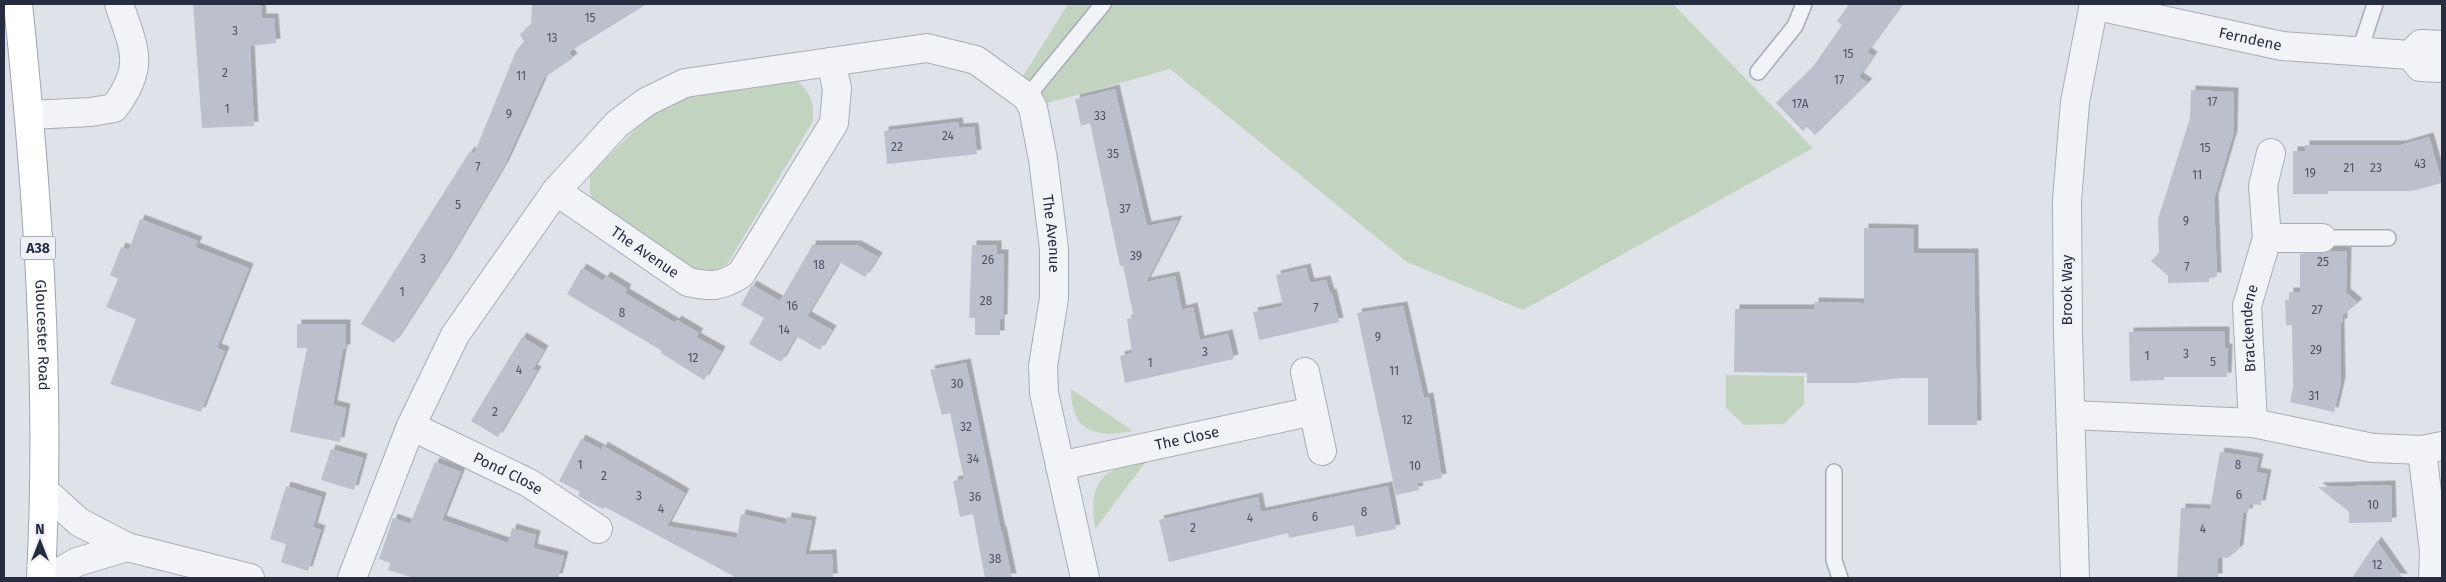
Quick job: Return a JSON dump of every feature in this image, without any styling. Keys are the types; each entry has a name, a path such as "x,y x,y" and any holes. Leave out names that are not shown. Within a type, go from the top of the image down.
{"main road":[{"name":"Gloucester Road","path":"18,4 30,115 46,375 46,492 41,578"}],"street":[{"path":"30,115 91,112 114,108 133,79 134,55 119,4"},
{"name":"Ferndene","path":"2094,4 2282,46 2359,53 2410,55"},
{"name":"Brook Way","path":"2076,578 2068,334 2067,200 2075,102 2094,4"},
{"path":"2442,44 2421,44 2410,55 2420,67 2442,68"},
{"path":"352,578 411,426 454,335 556,192 617,124 646,102 665,91 685,83 927,48 976,60 1027,98"},
{"name":"The Avenue","path":"556,192 688,282 707,286 726,283 741,274 834,124 837,88 831,62"},
{"name":"The Avenue","path":"1027,98 1033,108 1043,159 1054,249 1054,298 1043,366 1044,393 1085,578"},
{"name":"Brackendene","path":"2253,423 2247,306 2267,238 2263,186 2270,153"},
{"path":"2267,238 2322,238"},
{"path":"1305,372 1322,451"},
{"name":"The Close","path":"1060,466 1313,411"},
{"path":"2071,415 2253,423 2373,448 2432,448 2433,578"},
{"name":"Pond Close","path":"411,426 529,483 598,529"},
{"path":"46,492 79,522 127,547 250,578"},
{"path":"49,578 77,562 127,547"}],"lane":[{"path":"1027,98 1103,4"},
{"path":"1758,72 1794,26 1804,4"},
{"path":"2359,53 2375,4"},
{"path":"2322,238 2388,238"},
{"path":"1834,472 1834,560 1840,578"}],"green space":[{"path":"1068,4 1673,4 1813,148 1523,310 1407,262 1170,69 1044,104 1022,78"},
{"path":"796,80 810,98 813,108 813,121 728,263 723,266 710,271 689,271 593,201 590,194 590,175 654,111 692,94"},
{"path":"1726,375 1804,376 1804,404 1784,424 1744,425 1726,408"},
{"path":"1071,389 1133,431 1107,434 1088,429 1075,414"},
{"path":"1148,459 1095,529 1094,499 1102,479 1119,467"}],"building":[{"path":"193,4 261,4 262,18 274,18 276,43 250,46 254,126 202,128"},
{"path":"532,4 647,4 569,52 573,58 544,78 505,164 446,263 394,343 361,324 470,151 474,154 516,51 524,41 520,34 531,26"},
{"path":"1849,4 1902,4 1867,52 1873,56 1859,77 1868,83 1815,135 1807,127 1803,131 1776,103 1812,68 1842,25 1837,21"},
{"path":"1115,89 1147,226 1178,220 1146,282 1175,276 1182,310 1193,307 1200,340 1228,334 1234,359 1125,383 1120,356 1132,353 1127,319 1134,318 1123,266 1120,266 1090,123 1081,126 1075,99"},
{"path":"2191,90 2234,92 2233,135 2214,199 2217,277 2209,277 2209,282 2168,283 2168,276 2151,261 2159,253 2158,219 2190,118"},
{"path":"958,122 959,128 974,127 977,154 887,164 884,131"},
{"path":"2429,137 2442,183 2412,191 2328,191 2328,194 2293,194 2293,151 2305,151 2305,145 2401,145"},
{"path":"140,219 198,241 195,247 249,268 217,348 225,351 201,412 110,384 136,319 106,307 118,279 110,275 121,247 129,250"},
{"path":"1864,228 1914,229 1914,253 1974,253 1977,425 1928,425 1928,378 1900,378 1857,383 1807,383 1807,373 1734,372 1735,309 1814,309 1814,302 1864,303"},
{"path":"810,245 857,245 878,257 865,277 839,262 807,316 832,330 820,350 796,336 781,362 749,344 764,318 741,305 752,285 780,301 812,246"},
{"path":"972,245 997,245 997,254 1004,254 1003,319 1000,319 1000,335 975,335 975,318 969,318"},
{"path":"2347,251 2346,293 2358,303 2343,315 2343,323 2340,323 2341,382 2334,412 2290,402 2293,387 2292,325 2286,325 2285,300 2289,300 2289,292 2300,292 2300,254"},
{"path":"582,268 603,281 606,276 627,289 625,293 675,323 677,320 699,333 696,337 721,351 704,380 661,353 662,351 567,294"},
{"path":"1306,268 1310,283 1326,280 1330,294 1332,293 1339,322 1259,340 1253,312 1283,306 1276,275"},
{"path":"1403,306 1424,398 1429,397 1442,478 1417,483 1419,490 1396,495 1357,313"},
{"path":"297,324 346,324 346,349 343,349 333,405 346,408 340,442 290,432 307,348 297,348"},
{"path":"2225,331 2225,348 2228,348 2227,377 2164,377 2164,380 2130,381 2129,332"},
{"path":"522,337 544,350 533,369 537,371 498,437 471,421"},
{"path":"966,363 1012,578 985,578 973,514 960,517 953,481 964,479 950,413 942,415 930,370"},
{"path":"581,439 602,450 603,446 685,493 667,526 737,538 741,514 786,524 787,517 812,521 805,555 832,554 833,578 737,578 605,507 603,509 578,496 580,492 559,481"},
{"path":"331,449 363,458 354,490 321,480"},
{"path":"2220,452 2259,458 2256,472 2267,474 2261,505 2250,504 2248,513 2243,512 2239,549 2228,558 2218,557 2218,578 2177,578 2181,508 2210,509"},
{"path":"435,462 461,472 442,520 508,543 512,528 536,535 533,548 564,556 558,578 414,578 388,570 390,563 379,559 393,518 410,524"},
{"path":"2391,485 2392,522 2349,523 2349,512 2318,487"},
{"path":"286,486 322,497 313,527 321,530 308,571 281,562 286,544 270,539"},
{"path":"1388,486 1396,529 1356,537 1354,525 1289,538 1288,533 1169,562 1159,520 1258,497 1261,512"},
{"path":"2377,541 2403,578 2352,578"}]}
